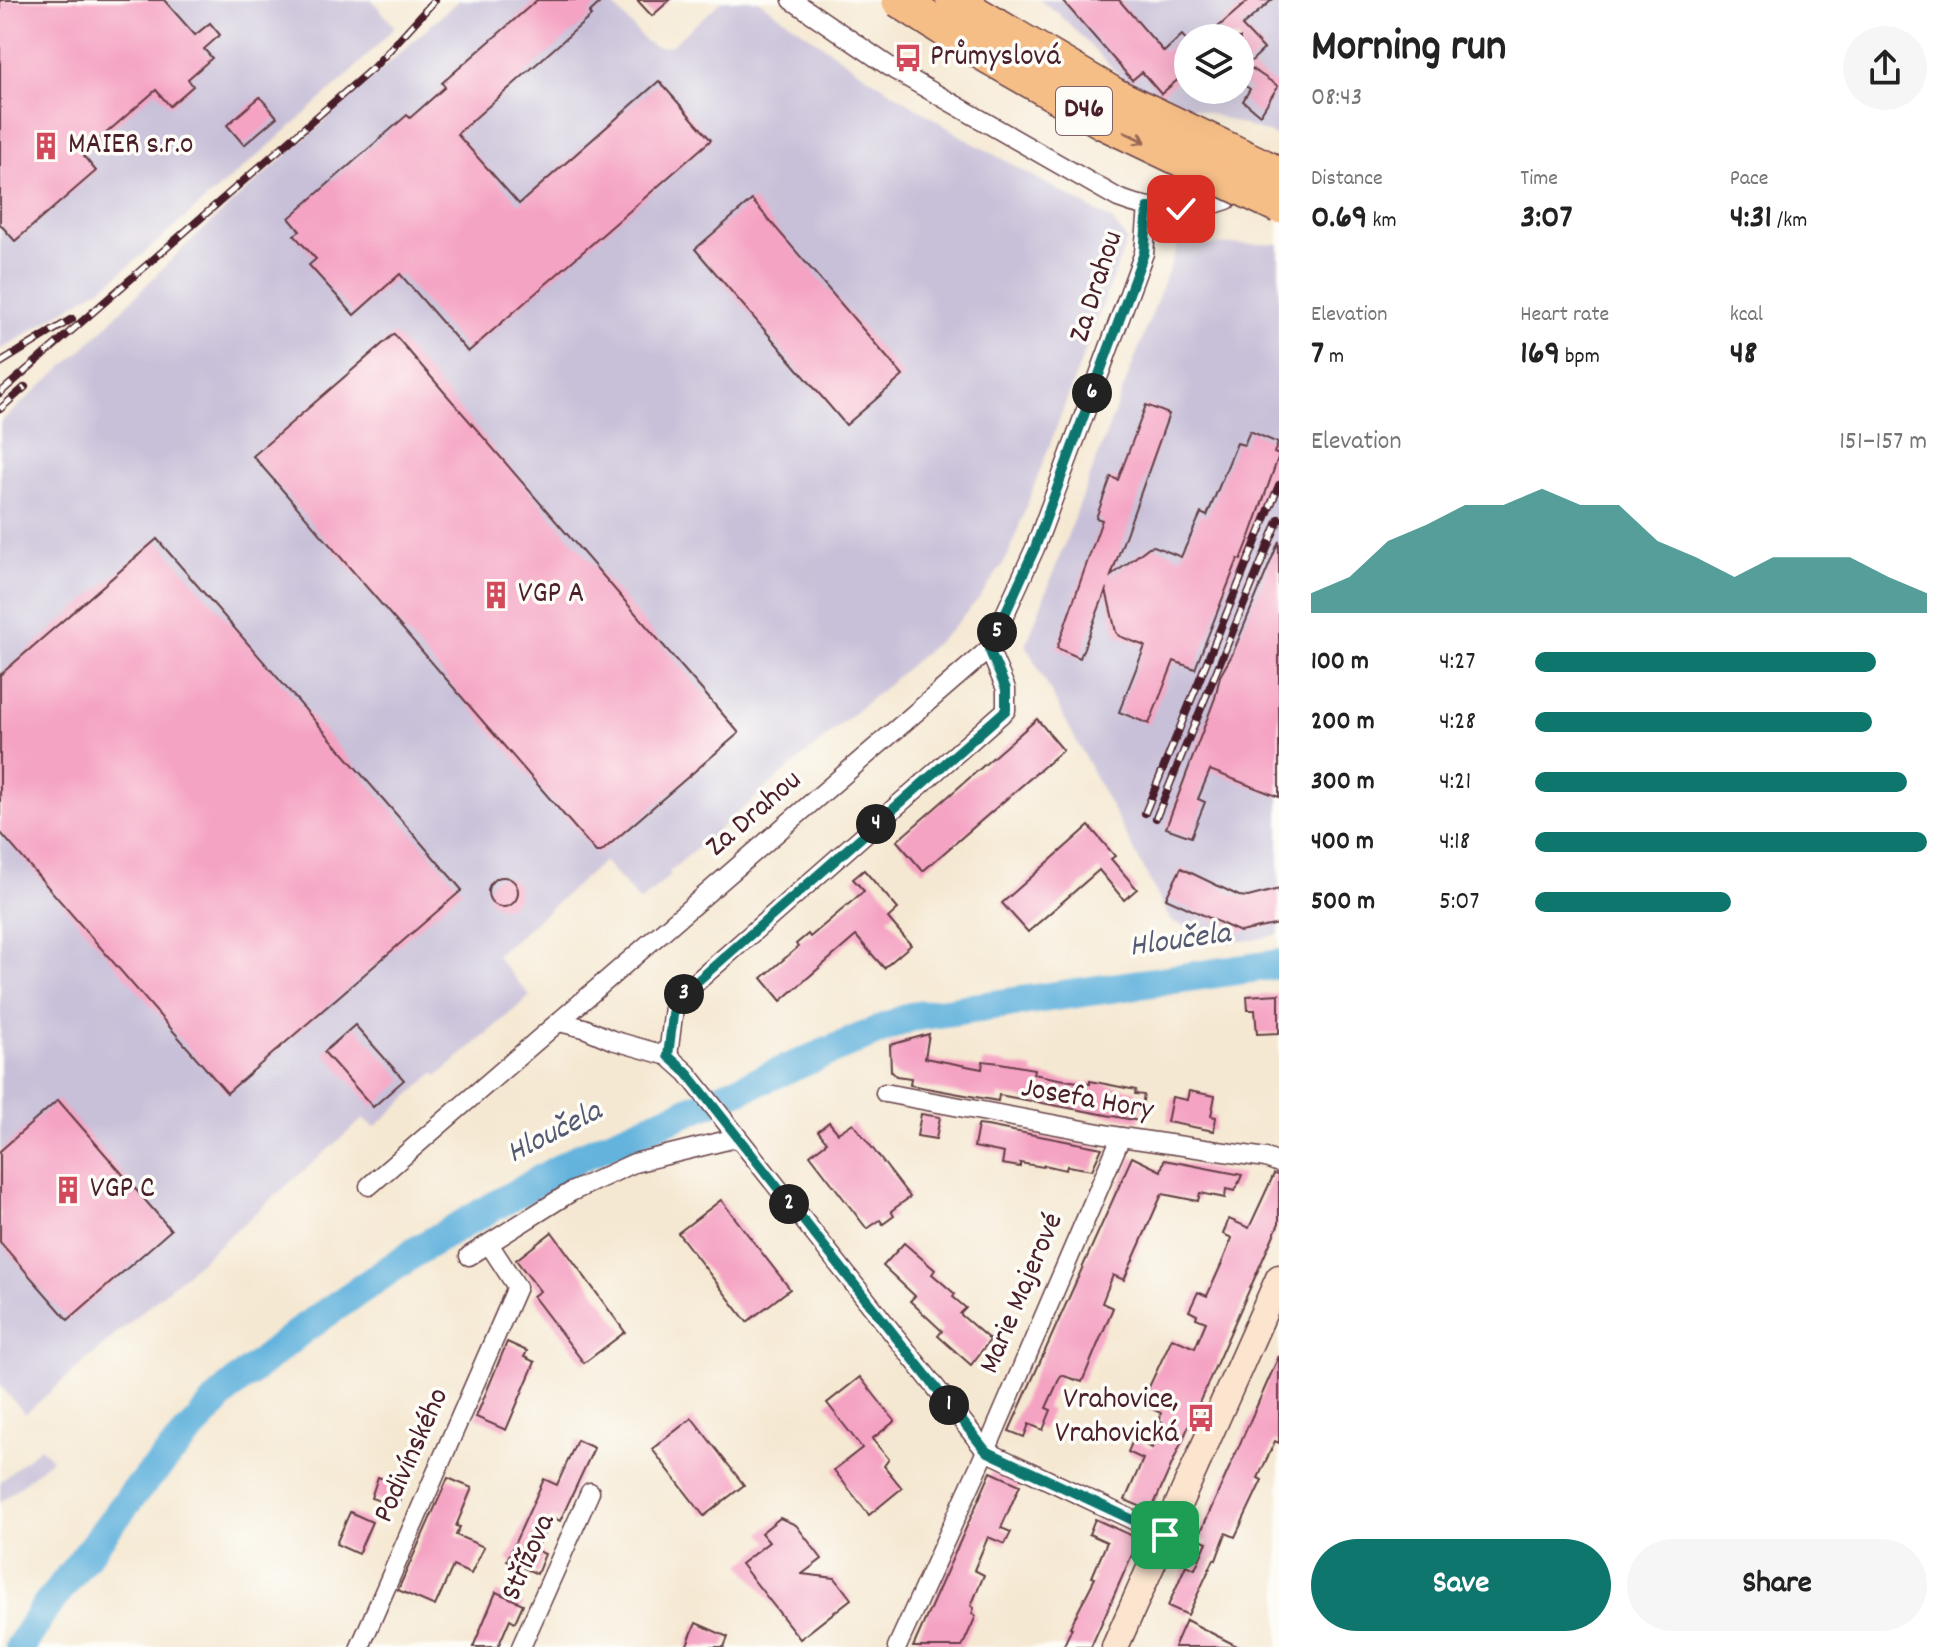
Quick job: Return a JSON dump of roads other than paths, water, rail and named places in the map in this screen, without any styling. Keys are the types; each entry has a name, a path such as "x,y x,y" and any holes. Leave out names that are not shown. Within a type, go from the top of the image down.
{"highway":[{"name":"D46","path":"899,0 970,46 1103,122 1279,206"},
{"name":"D46","path":"953,0 1114,95 1279,174"}],"street":[{"path":"792,0 896,71 1118,198 1148,208 1194,208 1227,200"},
{"name":"Za Drahou","path":"369,1186 989,649 1035,548 1144,253 1148,208"},
{"path":"668,1056 674,1007 685,992 1006,710 1006,689 989,649"},
{"path":"559,1022 668,1056 687,1073 986,1451 1165,1535"},
{"name":"Josefa Hory","path":"885,1093 1121,1137 1266,1158 1279,1163"},
{"name":"Marie Majerové","path":"897,1647 986,1451 1121,1137"},
{"path":"469,1256 571,1192 634,1163 736,1138"},
{"name":"Podivínského","path":"360,1647 517,1287 489,1244"},
{"path":"1117,1646 1279,1278"},
{"name":"Střížova","path":"521,1647 590,1492"}],"waterway":[{"name":"Hloučela","path":"20,1647 42,1612 134,1493 228,1389 304,1328 421,1248 582,1156 910,1017 1279,964"}],"railway":[{"path":"0,393 374,67 435,0"},
{"path":"0,363 72,319"},
{"path":"0,409 25,387"},
{"path":"1145,813 1279,485"},
{"path":"1156,818 1279,519"}],"place":[{"name":"Průmyslová","path":"908,58"},
{"name":"MAIER s.r.o","path":"46,146"},
{"name":"VGP A","path":"496,595"},
{"name":"VGP C","path":"68,1190"},
{"name":"Vrahovice, Vrahovická","path":"1201,1418"}]}
